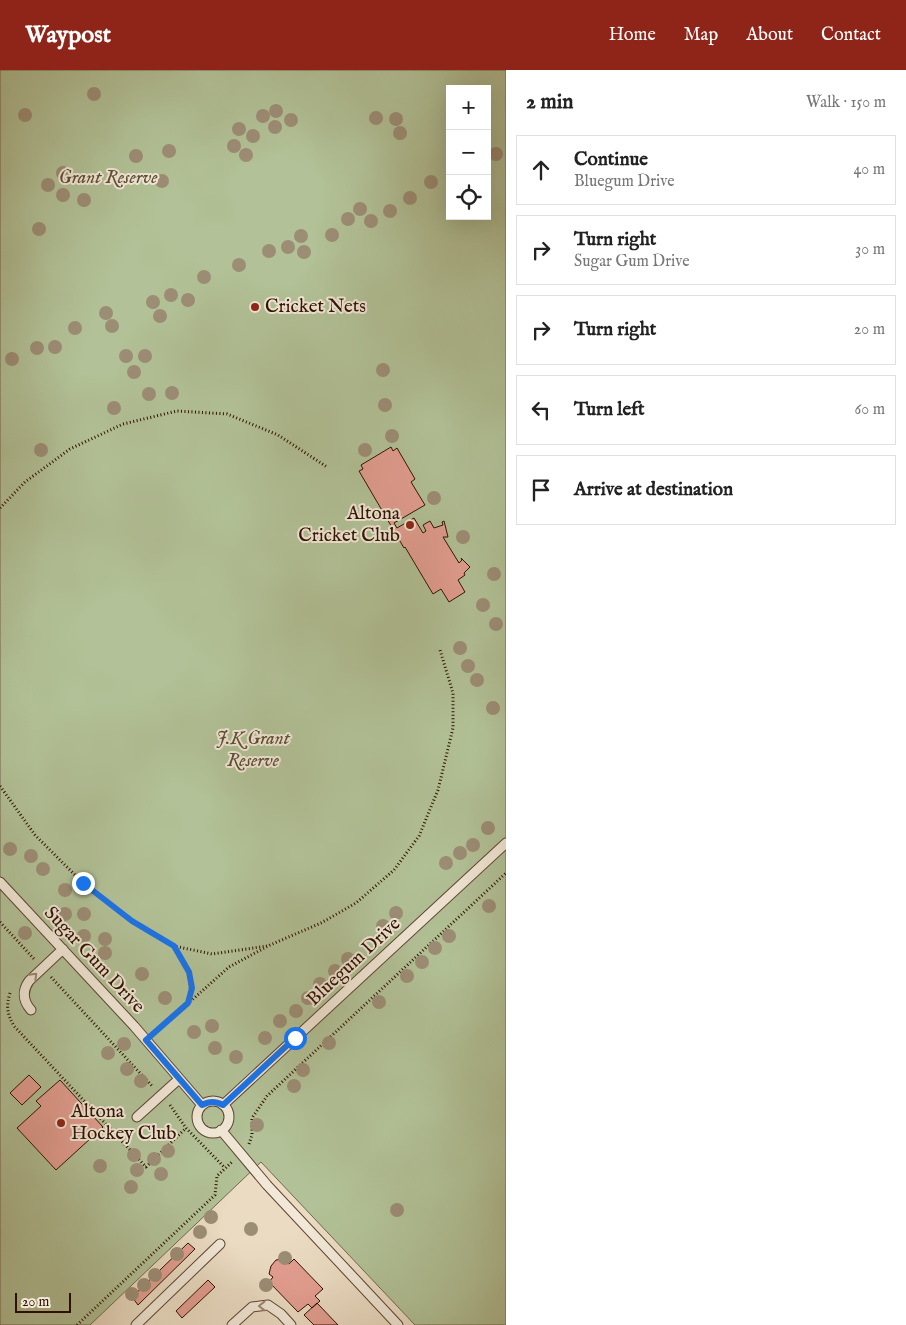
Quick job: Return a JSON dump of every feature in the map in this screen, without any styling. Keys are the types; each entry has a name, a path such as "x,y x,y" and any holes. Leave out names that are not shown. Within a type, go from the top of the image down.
{"lane":[{"name":"Bluegum Drive","path":"223,1105 506,843"},
{"name":"Sugar Gum Drive","path":"0,882 146,1040 202,1105"},
{"path":"31,1010 25,1001 25,986 63,949"},
{"path":"137,1117 160,1094 179,1079"},
{"path":"216,1101 228,1111 226,1125 221,1130 216,1133 210,1132 200,1126 197,1116 202,1105 216,1101"},
{"path":"221,1130 267,1185 398,1325"},
{"path":"136,1325 220,1244"},
{"path":"232,1325 252,1307 268,1305 281,1314 291,1325"}],"path":[{"path":"0,508 25,482 70,449 123,424 177,411 227,414 278,435 327,467"},
{"path":"146,1040 229,967 270,945 321,924 356,903 394,870 419,836 438,790 453,728 453,693 440,650"},
{"path":"0,786 35,835 83,883 132,921 174,946 212,954 270,945"},
{"path":"77,1325 214,1196 217,1176 249,1144 252,1136 252,1118 267,1096 506,873"},
{"path":"0,922 160,1094 186,1128 225,1168"},
{"path":"28,967 56,942"},
{"path":"174,946 189,972 192,988 188,1003"},
{"path":"12,986 7,1002 7,1015 14,1026 146,1167 186,1128"}],"green space":[{"name":"J.K Grant Reserve","path":"0,70 506,70 506,1325 415,1325 261,1162 90,1325 0,1325"}],"building":[{"name":"Altona Cricket Club","path":"391,447 393,451 397,448 415,479 411,482 425,505 394,523 397,528 414,518 423,533 426,531 423,525 430,521 434,528 443,525 442,522 444,521 448,537 443,537 459,563 462,560 461,558 470,567 464,573 465,575 458,580 465,592 449,602 441,589 433,594 359,471 363,469 361,465"},
{"path":"29,1075 41,1087 22,1105 10,1093"},
{"name":"Altona Hockey Club","path":"60,1080 103,1127 56,1170 17,1128 41,1106 36,1101"},
{"path":"188,1243 195,1249 138,1305 132,1297"},
{"path":"283,1259 289,1264 294,1259 323,1289 315,1296 320,1301 312,1308 308,1304 298,1312 269,1282 273,1277 269,1274 271,1266 276,1260"},
{"path":"208,1280 215,1287 182,1318 176,1311"},
{"path":"317,1303 338,1325 314,1325 304,1315"}],"place":[{"name":"Cricket Nets","path":"255,307"},
{"name":"Altona Cricket Club","path":"410,525"},
{"name":"Altona Hockey Club","path":"61,1123"}],"route":[{"path":"83,883 132,921 174,946 189,972 192,988 188,1003 146,1040 202,1105 216,1101 223,1105 295,1038"}],"park label":[{"name":"Grant Reserve","path":"108,178"}]}
